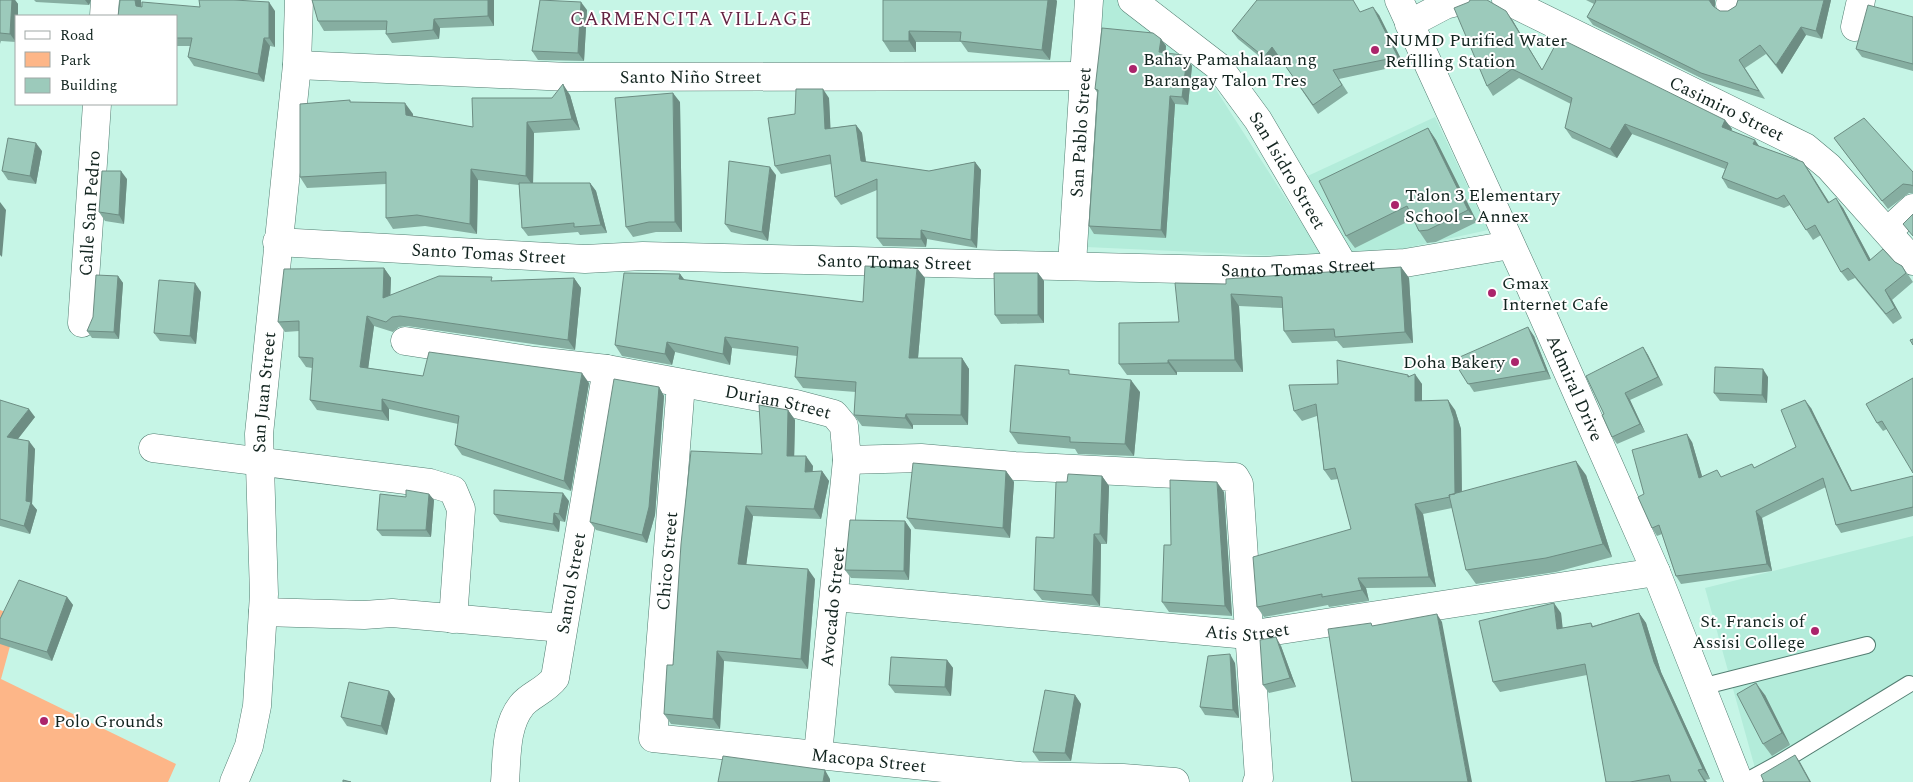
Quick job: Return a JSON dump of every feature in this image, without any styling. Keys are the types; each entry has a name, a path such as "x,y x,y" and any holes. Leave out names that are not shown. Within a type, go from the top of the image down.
{"street":[{"path":"104,15 105,0"},
{"name":"San Juan Street","path":"234,782 248,746 257,706 263,612 258,434 297,65 299,0"},
{"name":"San Pablo Street","path":"1072,264 1088,0"},
{"name":"San Isidro Street","path":"1132,0 1219,67 1258,120 1345,268"},
{"path":"1404,12 1464,0"},
{"name":"Casimiro Street","path":"1506,0 1806,147 1829,167 1888,231 1913,262"},
{"path":"1855,27 1861,0"},
{"name":"Admiral Drive","path":"1404,12 1656,572 1739,782"},
{"name":"Santo Niño Street","path":"297,65 569,77 1084,76"},
{"name":"Calle San Pedro","path":"82,323 97,105"},
{"path":"1888,231 1913,208"},
{"name":"Santo Tomas Street","path":"277,242 585,259 643,256 876,263 1072,264 1263,271 1345,268 1405,263 1510,244"},
{"name":"Durian Street","path":"405,341 535,361 608,369 796,404 834,414 844,426 847,460"},
{"name":"Santol Street","path":"505,782 509,732 522,704 548,687 555,678 562,628 608,369"},
{"name":"Chico Street","path":"653,738 682,384"},
{"path":"153,448 430,483 453,490 461,509 453,619"},
{"path":"847,460 922,458 1015,466 1235,477 1239,484 1259,778 1257,782"},
{"name":"Avocado Street","path":"818,754 835,597 847,460"},
{"name":"Atis Street","path":"835,597 1248,635 1656,572"},
{"path":"263,612 364,615 392,613 562,628"},
{"name":"Macopa Street","path":"653,738 1020,776 1175,782"}],"lane":[{"path":"1702,687 1867,645"},
{"path":"1745,782 1909,684"}],"shaded area":[{"path":"1097,0 1121,0 1193,54 1324,258 1086,247"},
{"name":"Talon 3 Elementary School – Annex","path":"1435,117 1488,230 1347,261 1299,180"},
{"name":"St. Francis of Assisi College","path":"1913,536 1913,675 1755,768 1705,588"}],"green space":[{"name":"Polo Grounds","path":"0,610 18,617 1,679 176,764 168,782 0,782"}],"building":[{"path":"0,0 12,0 10,34 0,33"},
{"path":"120,0 135,0 136,6 142,7 142,2 200,7 199,0 269,2 269,38 264,38 258,74 188,57 192,38 178,38 178,15 118,15"},
{"path":"312,0 488,0 488,16 434,19 433,30 386,34 387,21 318,21"},
{"path":"540,0 581,2 578,53 532,51"},
{"path":"883,0 1048,0 1042,50 960,41 961,32 909,31 909,41 883,41"},
{"path":"1257,0 1353,0 1360,12 1373,7 1398,57 1333,70 1342,85 1313,105 1272,47 1264,57 1232,31"},
{"path":"1470,0 1487,0 1506,11 1542,70 1559,38 1725,120 1722,127 1755,140 1753,144 1803,162 1828,203 1836,198 1869,261 1883,249 1895,262 1902,266 1906,273 1885,290 1895,308 1886,314 1848,268 1841,272 1815,225 1806,230 1784,195 1777,199 1722,178 1728,163 1625,124 1610,149 1565,128 1572,98 1512,69 1487,86 1454,8"},
{"path":"1595,0 1709,0 1720,11 1728,11 1736,6 1738,0 1824,0 1816,31 1801,27 1776,65 1760,45 1739,60 1759,91 1701,73 1587,17"},
{"path":"1868,5 1913,17 1913,64 1856,49"},
{"path":"1102,28 1153,33 1161,39 1159,52 1182,55 1187,58 1182,97 1170,96 1161,230 1089,226 1098,90 1095,89"},
{"path":"563,84 572,119 527,122 526,176 471,169 470,224 417,215 386,218 386,172 300,177 300,104 350,100 350,102 405,103 406,115 473,127 472,98 552,98"},
{"path":"796,89 823,89 825,129 856,125 861,161 929,171 975,162 971,240 921,230 921,239 877,238 877,179 835,197 830,155 775,166 768,118 795,114"},
{"path":"673,93 675,222 649,222 626,227 615,98"},
{"path":"1864,118 1913,172 1913,186 1903,184 1882,201 1834,138"},
{"path":"1428,128 1468,210 1428,230 1419,231 1407,206 1346,236 1319,181"},
{"path":"8,138 36,143 30,176 2,171"},
{"path":"729,161 770,167 762,232 725,224"},
{"path":"102,171 121,171 119,215 99,212"},
{"path":"519,183 590,183 601,225 574,227 574,223 522,228"},
{"path":"1913,214 1913,236 1903,224"},
{"path":"865,266 917,268 909,358 962,358 961,415 906,414 905,418 854,415 856,382 795,377 798,347 725,337 723,354 667,342 665,354 615,345 624,273 680,274 679,279 863,302"},
{"path":"1401,267 1405,332 1335,337 1334,329 1284,331 1282,297 1231,294 1235,360 1168,360 1168,363 1119,364 1119,323 1179,322 1175,283 1226,284 1226,279"},
{"path":"384,268 383,298 439,276 492,277 491,281 574,278 568,340 400,316 392,317 386,322 367,316 360,367 423,376 429,352 582,373 564,481 455,445 459,416 382,399 382,411 310,400 313,358 299,357 299,321 278,322 284,269"},
{"path":"994,273 1038,273 1038,315 995,315"},
{"path":"96,275 118,276 114,332 87,331 93,317"},
{"path":"159,280 195,283 190,336 154,333"},
{"path":"1528,327 1546,371 1468,384 1453,360"},
{"path":"1643,347 1658,377 1625,393 1640,424 1612,437 1602,415 1604,414 1586,376"},
{"path":"1337,360 1408,375 1408,377 1415,374 1415,401 1448,400 1454,419 1455,494 1449,495 1450,497 1415,504 1429,577 1358,578 1362,590 1322,597 1322,594 1257,607 1253,557 1351,529 1335,468 1324,470 1316,404 1294,411 1289,385 1338,384"},
{"path":"1015,365 1069,370 1069,374 1131,380 1125,444 1070,442 1070,437 1010,432"},
{"path":"1715,367 1763,369 1762,395 1714,393"},
{"path":"1913,378 1913,473 1882,421 1877,423 1866,404"},
{"path":"614,379 659,387 649,507 642,535 590,522"},
{"path":"0,400 29,409 7,437 29,441 26,501 31,502 24,526 0,519"},
{"path":"1805,400 1851,491 1913,476 1913,507 1836,525 1823,478 1756,511 1767,564 1676,576 1659,525 1652,528 1638,497 1644,494 1632,450 1687,434 1699,478 1717,470 1721,477 1752,464 1754,468 1796,447 1781,410"},
{"path":"759,405 788,410 787,456 806,456 805,472 822,471 814,509 746,506 738,564 808,569 801,659 717,651 713,719 664,714 667,665 673,665 681,544 691,451 762,454"},
{"path":"1576,461 1603,544 1546,558 1466,570 1449,495"},
{"path":"913,463 1006,471 1003,528 907,518"},
{"path":"1068,474 1102,476 1100,534 1094,534 1092,595 1034,590 1036,537 1054,538 1056,482 1067,482"},
{"path":"1170,480 1217,482 1225,606 1162,602 1164,545 1171,545"},
{"path":"406,490 429,494 426,530 377,530 380,494 406,497"},
{"path":"494,490 563,493 559,514 554,513 553,524 494,514"},
{"path":"850,520 905,521 904,571 845,570"},
{"path":"19,580 67,597 47,652 0,638 0,619"},
{"path":"1554,603 1557,629 1591,623 1592,627 1639,613 1654,662 1703,769 1698,770 1705,782 1671,782 1669,775 1630,782 1606,782 1585,664 1493,682 1479,621"},
{"path":"1437,614 1468,782 1352,782 1328,629 1371,623 1372,626"},
{"path":"1276,637 1290,678 1263,685 1260,640"},
{"path":"1230,654 1233,710 1200,707 1208,656"},
{"path":"891,657 947,660 945,687 889,685"},
{"path":"349,682 389,691 381,726 341,717"},
{"path":"1756,683 1782,733 1763,744 1737,694"},
{"path":"1045,690 1075,695 1065,753 1033,752"},
{"path":"1795,755 1810,782 1764,782 1761,775"},
{"path":"723,756 825,770 823,782 718,782"}],"place":[{"name":"NUMD Purified Water Refilling Station","path":"1375,50"},
{"name":"Bahay Pamahalaan ng Barangay Talon Tres","path":"1133,69"},
{"name":"Talon 3 Elementary School – Annex","path":"1395,205"},
{"name":"Gmax Internet Cafe","path":"1492,293"},
{"name":"Doha Bakery","path":"1515,362"},
{"name":"St. Francis of Assisi College","path":"1815,631"},
{"name":"Polo Grounds","path":"44,721"}],"district":[{"name":"CARMENCITA VILLAGE","path":"691,18"}]}
